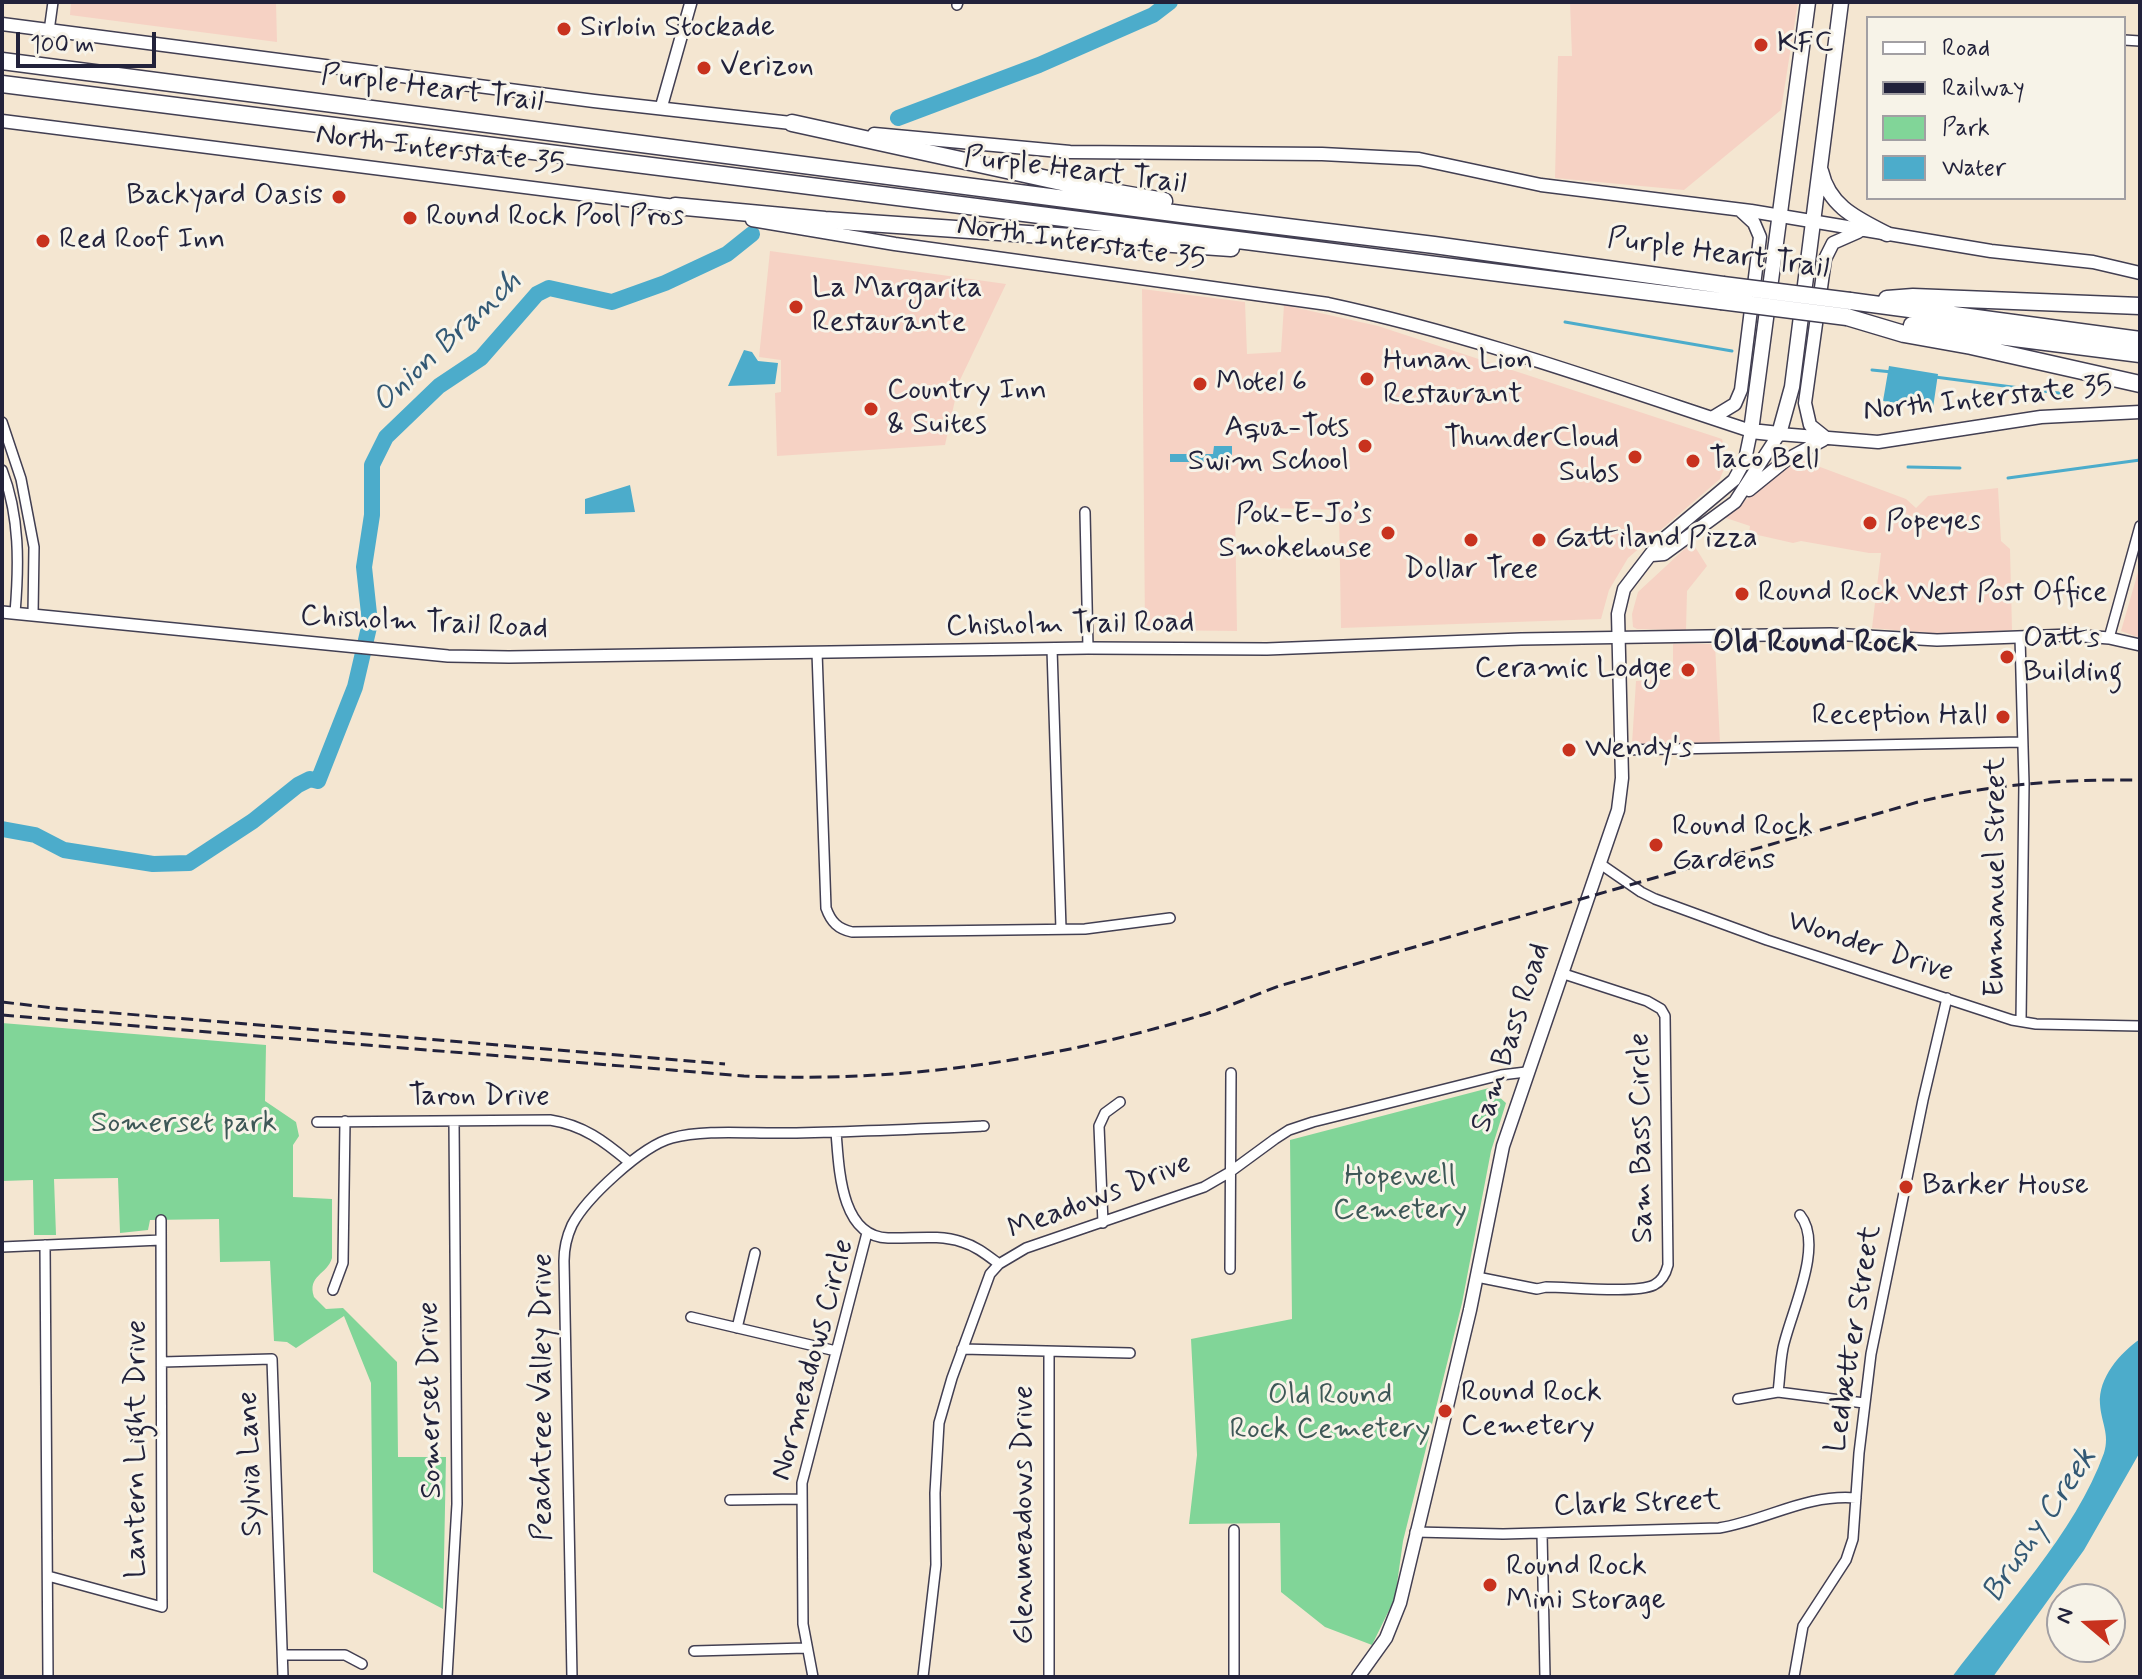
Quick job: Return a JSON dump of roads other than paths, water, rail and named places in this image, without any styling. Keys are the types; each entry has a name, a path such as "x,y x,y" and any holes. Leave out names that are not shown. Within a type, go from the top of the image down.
{"highway":[{"path":"1751,431 1808,2"},
{"path":"1779,434 1792,387 1841,4"},
{"name":"Purple Heart Trail","path":"2,61 1434,245 1722,293"},
{"name":"Purple Heart Trail","path":"2,84 1515,274 1722,293 2140,340"},
{"path":"792,123 1084,187 1181,204 1302,219 1434,245"},
{"path":"1820,161 1825,186 1837,203 1855,217 1887,234"},
{"path":"675,206 841,221 1218,247 1359,265 1515,274"},
{"path":"1848,309 1913,297 2140,306"},
{"path":"1848,309 1904,334 2140,384"},
{"name":"Purple Heart Trail","path":"1848,309 2140,354"},
{"name":"North Interstate 35","path":"1751,431 1779,434"}],"main road":[{"path":"2,24 914,139 1070,152 1393,157 1451,165 1541,185 1739,209 1991,251 2093,262 2140,273"},
{"name":"North Interstate 35","path":"2,121 675,206 895,244 1328,304 1489,345 1751,431"},
{"path":"1712,418 1735,404 1741,390 1759,248 1758,229 1739,209"},
{"path":"1735,502 1786,460 1827,439 1810,425 1805,403 1825,259 1833,243 1860,231"},
{"name":"North Interstate 35","path":"1779,434 1886,441 2041,417 2140,412"},
{"name":"Sam Bass Road","path":"1358,1677 1371,1662 1394,1621 1477,1277 1499,1161 1526,1072 1618,810 1622,750 1618,614 1624,589 1660,542 1727,488 1745,460 1751,431"},
{"name":"Sam Bass Road","path":"1652,555 1664,554 1735,502 1779,434"}],"street":[{"path":"49,31 53,2"},
{"path":"661,108 691,2"},
{"path":"2,422 21,479 34,547 33,615"},
{"path":"2,470 19,548 15,613"},
{"path":"1085,512 1088,648"},
{"path":"2109,638 2140,526"},
{"name":"Chisholm Trail Road","path":"2,612 448,656 1088,648 1267,649 1521,639 1831,634 1937,640 2071,635 2109,638 2140,645"},
{"name":"Emmanuel Street","path":"2020,637 2024,784 2021,1021"},
{"path":"1052,649 1061,929"},
{"path":"817,652 826,908 839,928 852,932 1061,929 1170,918"},
{"path":"1622,750 2022,742"},
{"name":"Wonder Drive","path":"1599,863 1655,899 1767,940 2021,1021 2140,1026"},
{"name":"Sam Bass Circle","path":"1477,1277 1537,1289 1636,1288 1657,1283 1666,1273 1668,1066 1665,1016 1661,1009 1647,1001 1561,973"},
{"name":"Ledbetter Street","path":"1794,1677 1800,1636 1807,1617 1851,1549 1871,1354 1919,1116 1947,998"},
{"name":"Meadows Drive","path":"923,1677 936,1565 937,1438 943,1407 984,1286 999,1264 1026,1248 1190,1193 1230,1172 1289,1130 1501,1075 1526,1072"},
{"path":"1230,1269 1231,1073"},
{"path":"1103,1223 1099,1126 1105,1113 1120,1102"},
{"name":"Taron Drive","path":"317,1122 537,1120 566,1123 596,1135 629,1162"},
{"path":"333,1290 343,1263 345,1121"},
{"name":"Somerset Drive","path":"447,1677 457,1504 454,1121"},
{"name":"Peachtree Valley Drive","path":"572,1677 565,1247 580,1214 629,1162 651,1146 681,1136 984,1126"},
{"path":"836,1132 838,1166 845,1197 857,1222 867,1233"},
{"path":"1778,1392 1783,1349 1808,1254 1809,1236 1806,1222 1800,1215"},
{"name":"Lantern Light Drive","path":"48,1576 162,1607 161,1220"},
{"name":"Normeadows Circle","path":"813,1677 803,1624 800,1499 813,1437 867,1233 883,1238 949,1239 976,1247 999,1264"},
{"path":"2,1247 161,1240"},
{"path":"45,1245 48,1677"},
{"path":"737,1328 755,1253"},
{"path":"691,1317 836,1351"},
{"path":"962,1349 1130,1353"},
{"name":"Glenmeadows Drive","path":"1049,1353 1049,1677"},
{"name":"Sylvia Lane","path":"162,1362 272,1359 283,1677"},
{"path":"1738,1399 1778,1392 1864,1403"},
{"name":"Clark Street","path":"1415,1532 1444,1535 1719,1528 1744,1524 1816,1498 1856,1498"},
{"path":"730,1500 800,1499"},
{"path":"1234,1530 1234,1677"},
{"path":"1542,1533 1545,1677"},
{"path":"694,1651 806,1648"},
{"path":"283,1655 345,1655 362,1664"}],"water":[{"path":"744,350 752,352 758,361 778,363 775,384 728,386"},
{"path":"1889,366 1938,374 1933,408 1883,401"},
{"path":"1214,446 1232,446 1232,462 1170,462 1170,454 1213,454"},
{"path":"630,485 635,512 585,514 585,499"},
{"path":"2140,1339 2140,1452 2084,1550 2060,1583 2046,1583 2046,1603 1993,1677 1952,1677 2057,1541 2091,1483 2106,1446 2100,1394 2107,1376 2125,1351"}],"waterway":[{"name":"Onion Branch","path":"898,118 1039,65 1153,15 1170,2"},
{"name":"Onion Branch","path":"2,829 35,835 64,850 153,864 189,863 253,821 298,785 310,779 318,781 355,687 370,623 364,567 372,515 372,465 386,437 439,386 481,358 537,294 549,288 612,302 665,283 727,254 752,234"},
{"path":"1565,322 1732,351"},
{"path":"1872,370 1892,372"},
{"path":"1935,377 2074,395"},
{"path":"2008,478 2140,460"},
{"path":"1908,467 1960,468"}],"railway":[{"path":"2,1015 744,1076 860,1076 974,1066 1031,1057 1143,1032 1209,1013 1279,986 1918,802 2029,784 2140,780"},
{"path":"2,1002 725,1064"}],"place":[{"name":"Sirloin Stockade","path":"564,29"},
{"name":"KFC","path":"1761,45"},
{"name":"Verizon","path":"704,68"},
{"name":"Backyard Oasis","path":"339,197"},
{"name":"Round Rock Pool Pros","path":"410,218"},
{"name":"Red Roof Inn","path":"43,241"},
{"name":"La Margarita Restaurante","path":"796,307"},
{"name":"Hunan Lion Restaurant","path":"1367,379"},
{"name":"Motel 6","path":"1200,384"},
{"name":"Country Inn & Suites","path":"871,409"},
{"name":"Aqua-Tots Swim School","path":"1365,446"},
{"name":"ThunderCloud Subs","path":"1635,457"},
{"name":"Taco Bell","path":"1693,461"},
{"name":"Popeyes","path":"1870,523"},
{"name":"Pok-E-Jo’s Smokehouse","path":"1388,533"},
{"name":"Dollar Tree","path":"1471,540"},
{"name":"Gattiland Pizza","path":"1539,540"},
{"name":"Round Rock West Post Office","path":"1742,594"},
{"name":"Oatts Building","path":"2007,657"},
{"name":"Ceramic Lodge","path":"1688,670"},
{"name":"Reception Hall","path":"2003,717"},
{"name":"Wendy's","path":"1569,750"},
{"name":"Round Rock Gardens","path":"1656,845"},
{"name":"Barker House","path":"1906,1187"},
{"name":"Round Rock Cemetery","path":"1445,1411"},
{"name":"Round Rock Mini Storage","path":"1490,1585"}],"district":[{"name":"Old Round Rock","path":"1815,644"}],"park label":[{"name":"Somerset park","path":"184,1125"},
{"name":"Hopewell Cemetery","path":"1400,1195"},
{"name":"Old Round Rock Cemetery","path":"1330,1414"}],"water label":[{"name":"Brushy Creek","path":"2041,1526"}]}
